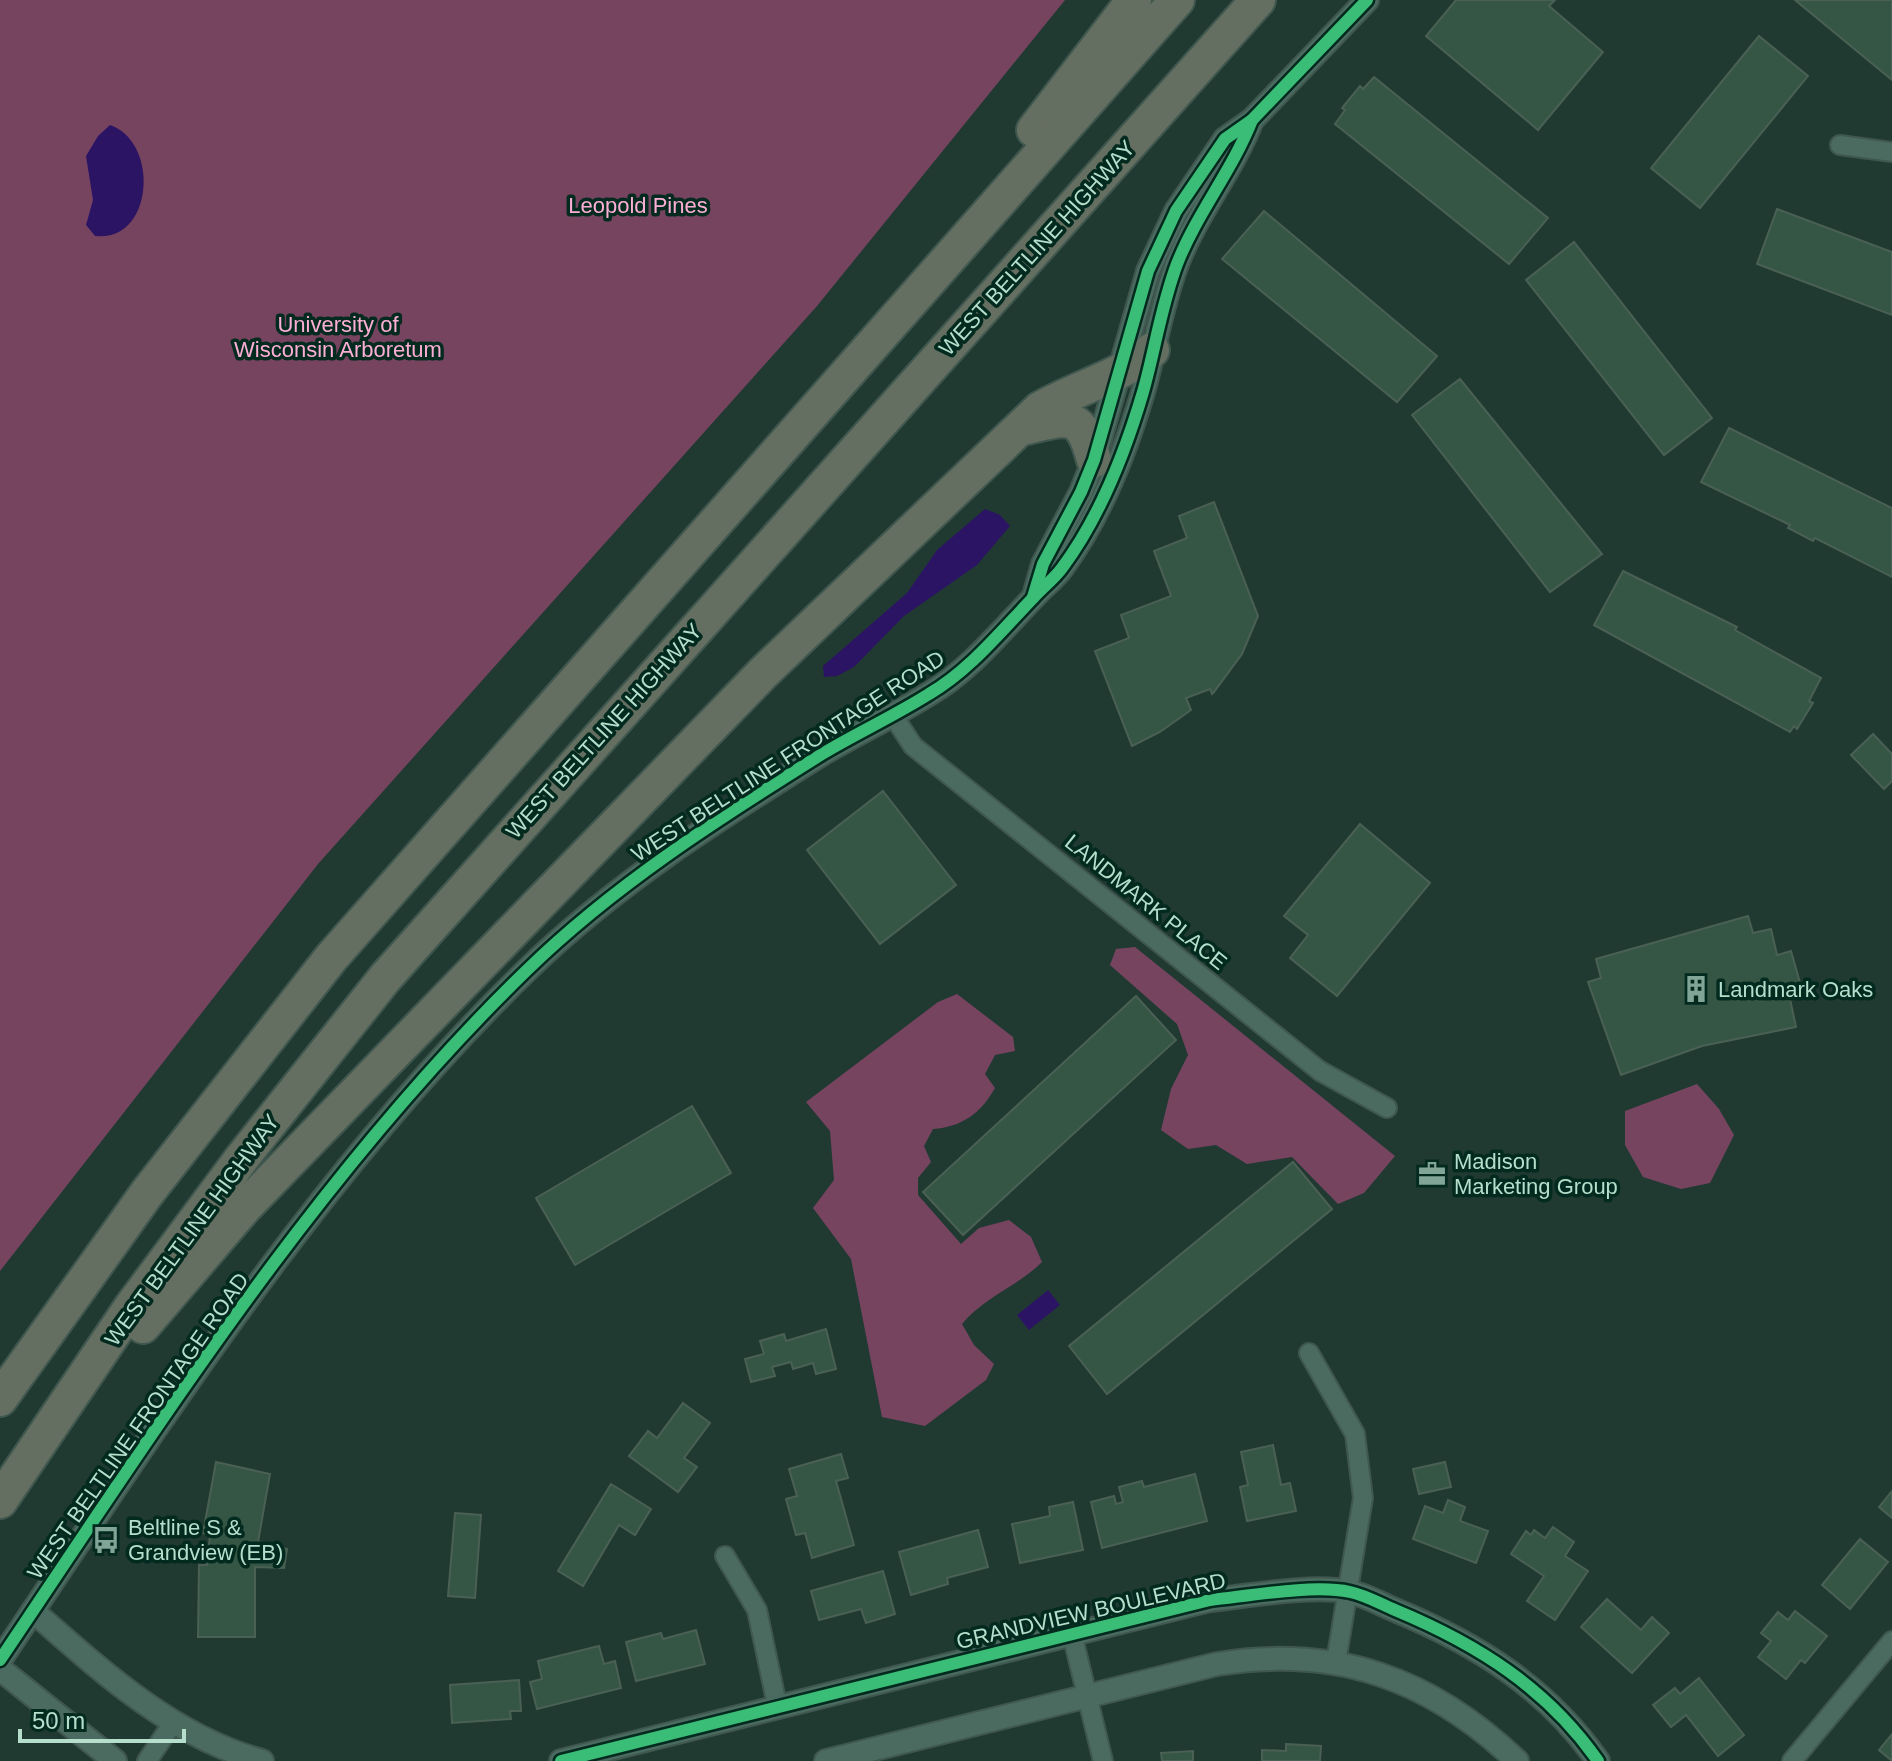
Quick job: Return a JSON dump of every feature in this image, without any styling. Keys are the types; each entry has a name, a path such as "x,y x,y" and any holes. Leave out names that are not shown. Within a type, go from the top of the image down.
{"highway":[{"path":"855,362 1134,0"},
{"path":"0,1399 147,1193 331,958 1177,0"},
{"name":"WEST BELTLINE HIGHWAY","path":"0,1501 132,1306 232,1170 385,978 1258,0"},
{"path":"28,1460 244,1208 763,673 1040,409 1076,388 1120,374 1152,350"},
{"path":"1019,429 1065,418 1078,423 1086,430 1094,460"}],"street":[{"name":"WEST BELTLINE FRONTAGE ROAD","path":"1033,597 1043,564 1081,492 1094,460 1148,271 1176,211 1225,139 1252,120 1367,0"},
{"name":"WEST BELTLINE FRONTAGE ROAD","path":"0,1660 160,1424 288,1249 404,1102 469,1028 568,932 639,874 750,799 933,693 967,665 1060,572 1092,520 1123,453 1144,389 1152,350 1179,259 1209,202 1235,162 1252,120"},
{"path":"1840,145 1892,152"},
{"name":"LANDMARK PLACE","path":"892,714 913,746 1166,949 1320,1071 1387,1108"},
{"path":"1309,1353 1355,1434 1363,1498 1350,1592 1336,1662"},
{"path":"725,1556 757,1610 777,1705"},
{"name":"GRANDVIEW BOULEVARD","path":"561,1761 594,1757 777,1705 1210,1600 1287,1592 1350,1592 1416,1619 1492,1659 1528,1683 1561,1714 1598,1761"},
{"path":"33,1611 173,1723 226,1751 262,1761"},
{"path":"1072,1634 1103,1761"},
{"path":"1792,1761 1892,1641"},
{"path":"826,1761 1217,1664 1263,1657 1336,1662 1371,1669 1436,1698 1486,1732 1517,1761"},
{"path":"0,1669 115,1761"},
{"path":"147,1761 173,1723"}],"green space":[{"name":"University of Wisconsin Arboretum","path":"0,0 1065,0 817,306 318,864 0,1271"},
{"path":"1135,947 1395,1156 1364,1193 1338,1204 1292,1157 1247,1164 1216,1145 1188,1149 1161,1130 1171,1089 1188,1055 1177,1024 1110,965 1116,949"},
{"path":"957,994 1013,1037 1015,1051 995,1055 985,1074 995,1088 977,1111 962,1122 933,1129 924,1146 931,1162 918,1178 918,1195 961,1244 979,1228 1009,1220 1031,1237 1042,1262 980,1306 962,1324 974,1345 994,1364 986,1380 925,1426 882,1417 851,1259 813,1208 834,1180 830,1131 806,1102 938,1002"},
{"path":"1697,1084 1719,1109 1734,1135 1710,1183 1681,1189 1643,1177 1625,1145 1625,1111"}],"shaded area":[{"path":"110,125 126,135 137,150 143,169 143,190 139,208 129,224 115,234 95,236 86,225 93,200 86,156 98,136"},
{"path":"985,509 1000,515 1010,526 977,565 904,616 854,667 837,676 824,677 823,666 907,593 937,550"},
{"path":"1048,1290 1060,1305 1029,1330 1017,1315"}],"building":[{"path":"1456,0 1555,0 1549,6 1603,52 1538,130 1426,36"},
{"path":"1795,0 1892,0 1892,80"},
{"path":"1759,36 1808,76 1700,208 1651,168"},
{"path":"1374,77 1548,218 1509,264 1335,124 1345,110 1342,108 1360,86 1363,89"},
{"path":"1777,209 1892,252 1892,315 1757,264"},
{"path":"1264,211 1437,356 1397,402 1222,259"},
{"path":"1574,242 1712,418 1664,455 1526,280"},
{"path":"1460,379 1602,554 1550,592 1412,415"},
{"path":"1729,428 1892,508 1892,577 1815,538 1813,541 1788,528 1790,525 1701,482"},
{"path":"1214,502 1258,616 1242,654 1214,692 1212,694 1210,689 1186,698 1191,710 1160,732 1132,746 1095,651 1129,638 1121,615 1171,596 1154,551 1187,538 1179,516"},
{"path":"1623,571 1737,627 1735,630 1821,678 1809,701 1813,703 1797,729 1794,726 1790,732 1594,625"},
{"path":"1873,734 1892,754 1892,781 1884,789 1851,755"},
{"path":"883,791 956,885 880,944 807,850"},
{"path":"1360,824 1430,883 1337,996 1290,958 1308,935 1284,916"},
{"name":"Landmark Oaks","path":"1748,916 1753,933 1771,929 1777,955 1791,951 1804,997 1790,999 1796,1027 1702,1046 1621,1075 1588,982 1601,978 1596,959"},
{"path":"1136,996 1176,1040 963,1235 923,1192"},
{"path":"692,1106 731,1173 575,1265 536,1198"},
{"path":"1293,1162 1332,1209 1107,1394 1069,1346"},
{"path":"826,1329 836,1369 816,1374 813,1363 793,1369 791,1362 772,1367 775,1376 751,1382 745,1359 764,1354 760,1341 784,1334 786,1341"},
{"path":"683,1403 710,1423 684,1458 697,1467 678,1492 629,1456 648,1431 657,1438"},
{"path":"1273,1445 1281,1485 1290,1483 1296,1511 1247,1521 1240,1487 1248,1485 1241,1452"},
{"path":"841,1454 848,1478 836,1481 854,1545 812,1558 805,1533 796,1535 786,1499 797,1496 789,1469"},
{"path":"216,1462 270,1474 258,1542 287,1549 284,1568 255,1567 255,1637 198,1637 199,1565 207,1565 210,1535 203,1533"},
{"path":"1445,1462 1451,1487 1419,1494 1413,1469"},
{"path":"1195,1474 1207,1521 1102,1548 1091,1502 1114,1496 1116,1504 1123,1502 1119,1487 1142,1481 1144,1487"},
{"path":"611,1484 651,1509 635,1535 619,1525 583,1586 558,1571"},
{"path":"1892,1491 1892,1518 1879,1507"},
{"path":"1448,1500 1465,1507 1460,1521 1488,1531 1476,1563 1413,1539 1425,1506 1443,1513"},
{"path":"1073,1502 1083,1550 1020,1563 1012,1524 1050,1516 1049,1507"},
{"path":"455,1513 481,1515 475,1598 448,1596"},
{"path":"1553,1527 1574,1542 1565,1556 1588,1571 1555,1620 1527,1601 1544,1576 1511,1554 1526,1531 1531,1535 1534,1530 1545,1538"},
{"path":"978,1530 988,1567 947,1578 948,1584 911,1595 899,1552"},
{"path":"1860,1539 1888,1562 1850,1609 1822,1585"},
{"path":"883,1571 895,1614 866,1623 861,1609 819,1620 811,1591"},
{"path":"1607,1599 1641,1630 1652,1617 1669,1633 1632,1673 1581,1627"},
{"path":"1795,1611 1827,1636 1805,1663 1801,1660 1786,1679 1758,1657 1771,1641 1761,1633 1778,1612 1788,1620"},
{"path":"696,1630 705,1664 636,1681 626,1642 661,1633 663,1639"},
{"path":"599,1646 604,1664 615,1661 621,1688 537,1709 530,1682 542,1679 538,1661"},
{"path":"1699,1678 1744,1735 1718,1756 1686,1715 1671,1727 1653,1705 1675,1688 1680,1694"},
{"path":"519,1680 521,1711 510,1711 511,1719 452,1723 450,1685"},
{"path":"1892,1734 1892,1761 1879,1750"},
{"path":"1286,1744 1321,1746 1320,1761 1262,1761 1262,1750 1286,1751"},
{"path":"1193,1751 1193,1761 1162,1761 1161,1753"}],"cycle path":[{"path":"1033,597 1043,564 1081,492 1094,460 1148,271 1176,211 1225,139 1252,120 1367,0"},
{"path":"0,1660 182,1390 311,1215 379,1130 526,971 595,910 668,855 822,754 902,710 958,674 1059,572 1100,506 1128,438 1167,296 1185,245 1235,157 1252,120"},
{"path":"561,1761 1210,1600 1318,1589 1367,1597 1482,1653 1556,1711 1598,1761"}],"place":[{"name":"Landmark Oaks","path":"1696,989"},
{"name":"Madison Marketing Group","path":"1432,1174"},
{"name":"Beltline S & Grandview (EB)","path":"106,1540"}],"park label":[{"name":"Leopold Pines","path":"638,205"}]}
